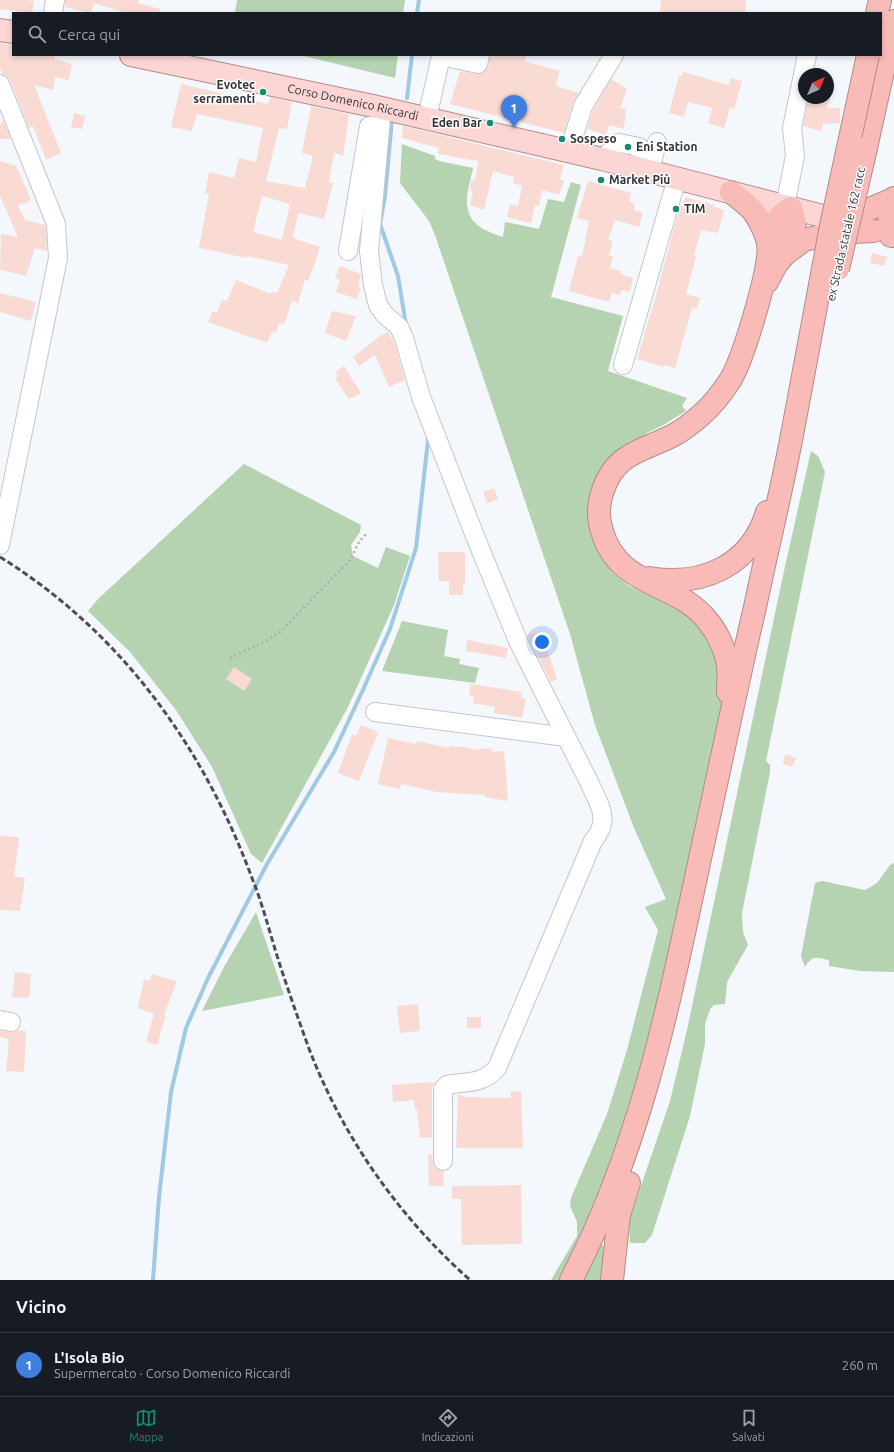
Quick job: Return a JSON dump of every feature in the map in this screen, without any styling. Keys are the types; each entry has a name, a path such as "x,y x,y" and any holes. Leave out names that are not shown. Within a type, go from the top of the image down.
{"highway":[{"path":"877,12 880,0"},
{"name":"ex Strada statale 162 racc","path":"791,441 834,284 894,21"},
{"name":"ex Strada statale 162 racc","path":"791,441 831,226 868,56"},
{"path":"866,148 877,123 894,56"},
{"path":"731,192 753,211 776,249"},
{"path":"776,249 804,240 834,233 888,235 889,213 894,198"},
{"path":"837,219 858,214 894,198"},
{"path":"709,819 716,756 728,698 728,665 724,649 706,619 694,607 678,596 656,587 636,576 622,566 610,552 599,522 599,509 602,494 607,481 615,469 628,456 675,434 700,416 717,399 731,378 737,365 760,297 776,265 773,224 788,207"},
{"path":"636,576 673,580 698,578 714,573 739,557 757,536 764,522 791,441"},
{"path":"571,1280 594,1235 628,1147 655,1059 672,992 754,608 781,493 791,441"},
{"path":"612,1280 618,1215 646,1135 664,1065 791,441"}],"main road":[{"path":"0,30 12,32"},
{"name":"Corso Domenico Riccardi","path":"136,56 377,107 569,151 837,219 888,235"}],"street":[{"path":"53,12 55,0"},
{"path":"427,118 441,56 478,64 480,56"},
{"path":"569,151 583,106 613,56"},
{"path":"788,207 795,156 792,128 807,56"},
{"path":"0,84 56,224 58,258 0,545"},
{"path":"348,252 377,107"},
{"path":"377,107 369,251 373,285 378,306 385,315 399,327 404,338 421,397 521,648 598,803 602,819 602,825 593,841 497,1068 484,1079 447,1085 443,1089 443,1161"},
{"path":"649,171 657,142"},
{"path":"622,365 677,178"},
{"path":"375,712 566,737"}],"path":[{"path":"230,658 266,641 280,632 350,560 359,542 367,533"}],"green space":[{"path":"237,0 405,0 403,12 235,12"},
{"path":"304,56 398,56 395,78"},
{"path":"402,144 435,156 435,159 439,161 473,168 467,194 468,210 471,218 485,230 503,237 505,222 539,229 548,199 564,202 571,182 581,185 551,297 623,316 608,371 687,398 682,406 686,411 645,434 646,438 631,446 593,537 600,556 613,573 629,586 661,598 691,616 716,646 725,688 723,710 641,1088 586,1234 609,1250 607,1280 551,1280 577,1236 577,1222 570,1206 571,1198 607,1114 627,1050 658,930 645,907 666,899 634,828 595,725 570,634 435,235 429,221 400,183"},
{"path":"811,451 818,456 825,472 766,761 770,765 770,772 742,913 743,932 748,945 727,982 725,1004 714,1005 710,1009 705,1024 705,1044 690,1116 652,1235 645,1243 630,1243 629,1221 670,1101 687,1030 784,571"},
{"path":"244,464 361,525 360,532 351,545 353,556 378,568 386,547 410,556 394,605 348,707 262,863 251,854 212,767 176,710 130,652 88,611 98,599"},
{"path":"402,621 448,630 444,656 460,659 459,664 479,668 475,683 382,671"},
{"path":"894,863 894,972 860,971 829,966 829,960 818,958 810,960 805,967 801,956 815,883 822,881 865,890 877,883 890,865"},
{"path":"256,912 284,995 202,1011 224,967"}],"building":[{"path":"0,0 34,1 32,12 0,9"},
{"path":"65,0 139,0 138,3 160,9 160,12 123,12 94,3 91,12 65,7"},
{"path":"661,0 746,0 745,12 660,12"},
{"path":"0,43 12,45 12,56 55,56 54,59 72,64 69,80 55,77 53,90 34,85 61,153 46,160 33,126 29,128 10,80 7,76 2,74 0,68"},
{"path":"490,56 526,56 524,61 560,71 556,86 579,93 573,103 564,133 450,104 460,71 482,74 488,67"},
{"path":"683,72 729,85 731,78 742,81 734,109 730,108 724,128 708,123 712,108 688,102 684,117 669,113 679,75 682,76"},
{"path":"611,79 627,89 620,108 626,109 624,129 609,125 606,135 587,129 593,110"},
{"path":"181,84 268,104 270,97 292,102 287,129 279,128 266,181 305,188 313,156 302,153 311,106 349,114 343,156 334,153 329,182 333,183 324,219 298,213 293,238 320,247 315,263 308,281 305,279 298,303 292,301 284,324 279,323 276,333 272,332 267,343 208,322 212,312 217,312 222,300 227,301 236,280 271,294 271,292 277,293 289,265 199,248 209,194 205,193 209,172 234,178 239,158 256,162 263,128 197,114 192,131 171,127","holes":["262,196 290,204 282,240 253,232"]},
{"path":"807,104 828,104 827,108 840,108 840,123 823,124 821,131 803,126"},
{"path":"74,113 85,116 82,129 71,127"},
{"path":"3,120 11,139 0,139 0,125"},
{"path":"403,126 564,165 560,179 564,180 559,195 542,190 539,206 535,205 531,223 507,217 510,204 518,206 522,186 513,183 514,177 493,171 484,210 470,205 473,191 470,190 471,180 475,181 478,161 438,154 439,148 402,138"},
{"path":"0,161 16,166 31,200 18,206 25,220 46,226 47,251 35,248 26,276 0,270 1,234 18,237 0,196"},
{"path":"588,181 631,193 629,201 635,204 634,210 643,213 639,227 615,220 608,240 613,241 609,256 613,256 610,268 621,271 620,274 633,278 630,292 622,290 620,295 612,293 609,302 569,291 578,256 582,257 589,221 577,218"},
{"path":"685,197 714,205 714,207 724,210 718,233 701,230 686,294 700,298 697,309 692,308 675,368 664,365 664,367 637,359 656,296 680,205 682,206"},
{"path":"872,253 887,257 884,266 870,263"},
{"path":"340,266 361,274 358,287 361,288 357,299 336,292 340,280 335,278"},
{"path":"0,293 36,302 31,321 0,312"},
{"path":"332,311 356,316 346,341 325,333"},
{"path":"388,332 394,342 405,380 389,387 375,355 359,366 353,357 380,336"},
{"path":"344,366 361,393 349,399 335,379 338,376 335,372"},
{"path":"494,488 498,499 487,503 483,492"},
{"path":"438,552 465,552 465,583 463,583 463,595 449,595 449,581 439,581"},
{"path":"541,631 557,679 551,682 527,635"},
{"path":"467,640 508,648 506,658 466,651"},
{"path":"234,667 252,679 244,691 226,679"},
{"path":"471,684 522,692 521,698 526,699 522,718 494,713 495,707 473,703 474,696 469,695"},
{"path":"361,725 378,732 359,781 338,773 352,734 356,736"},
{"path":"388,738 416,744 417,741 449,748 449,746 471,748 471,750 492,748 493,752 504,751 508,801 485,797 485,795 437,792 401,784 400,789 378,784"},
{"path":"785,754 796,758 792,767 783,764"},
{"path":"0,835 19,838 14,876 25,878 20,911 0,910"},
{"path":"15,972 31,974 29,998 12,997"},
{"path":"152,974 177,981 164,1015 166,1015 157,1045 146,1041 154,1014 138,1008 144,979 150,981"},
{"path":"418,1004 420,1031 400,1033 397,1006"},
{"path":"467,1017 481,1017 481,1028 467,1028"},
{"path":"18,1030 26,1031 24,1072 6,1071 9,1039 0,1037 0,1031 14,1032"},
{"path":"434,1082 432,1089 432,1137 420,1138 417,1110 415,1110 414,1100 393,1102 392,1085"},
{"path":"521,1091 523,1148 456,1148 458,1094 465,1097 511,1098 510,1092"},
{"path":"428,1154 432,1155 434,1167 443,1171 444,1186 429,1186"},
{"path":"521,1185 522,1244 462,1245 461,1199 452,1199 452,1186"}],"waterway":[{"path":"417,12 419,0"},
{"path":"407,98 412,56"},
{"path":"392,119 385,196 380,224 398,276 406,325"},
{"path":"153,1280 159,1197 171,1092 186,1028 208,978 267,864 334,752 390,629 416,548 428,440"}],"railway":[{"path":"0,557 44,587 84,620 120,657 153,696 183,738 209,783 232,829 260,899 282,972 308,1046 338,1112 355,1143 396,1202 419,1229 470,1280"}],"place":[{"name":"Evotec serramenti","path":"263,92"},
{"name":"Eden Bar","path":"490,123"},
{"name":"L'Isola Bio","path":"514,128"},
{"name":"Sospeso","path":"562,139"},
{"name":"Eni Station","path":"628,147"},
{"name":"Market Più","path":"601,180"},
{"name":"TIM","path":"676,209"}]}
